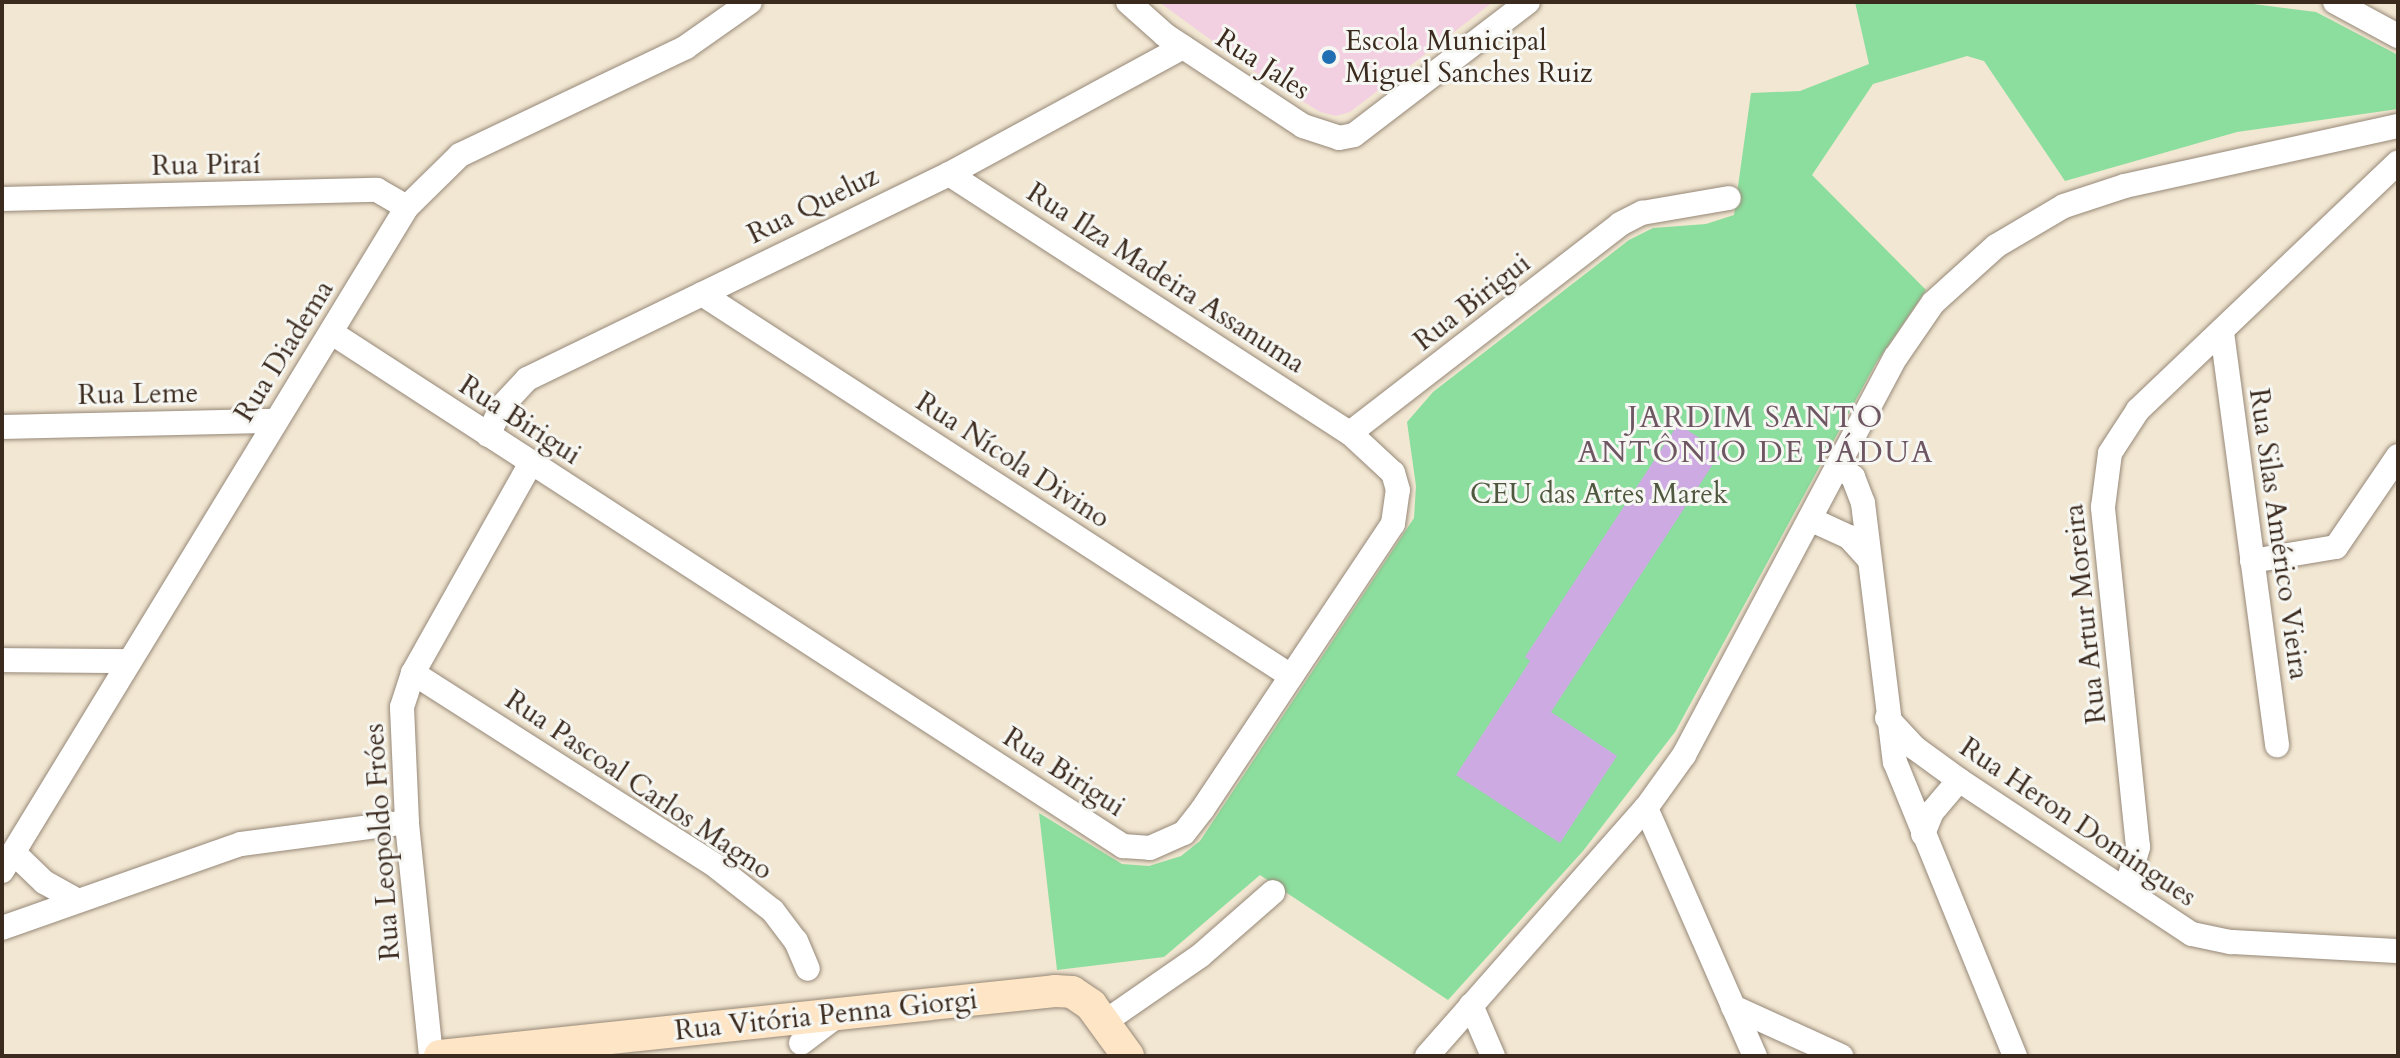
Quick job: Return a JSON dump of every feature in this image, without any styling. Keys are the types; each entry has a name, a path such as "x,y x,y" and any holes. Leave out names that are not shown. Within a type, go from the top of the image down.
{"street":[{"name":"Rua Diadema","path":"8,862 407,207 460,155 686,47 750,2"},
{"name":"Rua Jales","path":"1128,2 1183,47 1303,126 1339,138 1354,135 1528,2"},
{"path":"2335,2 2398,36"},
{"name":"Rua Queluz","path":"488,435 502,406 527,379 949,174 1183,47"},
{"path":"1427,1056 1646,808 1684,755 1812,520 1896,357 1933,303 2029,224 2064,206 2125,186 2398,126"},
{"name":"Rua Artur Moreira","path":"2126,890 2138,847 2104,479 2126,425 2398,162"},
{"name":"Rua Ilza Madeira Assanuma","path":"949,174 1350,433"},
{"name":"Rua Piraí","path":"2,199 377,190 407,207"},
{"name":"Rua Birigui","path":"332,333 1123,846 1166,845 1184,833 1393,524 1398,490 1393,473 1350,433 1620,224 1642,213 1729,198"},
{"name":"Rua Nícola Divino","path":"702,294 1291,676"},
{"name":"Rua Silas Américo Vieira","path":"2222,332 2277,745"},
{"name":"Rua Leme","path":"2,427 276,421"},
{"path":"2252,561 2336,547 2398,456"},
{"name":"Rua Leopoldo Fróes","path":"431,1056 407,822 402,719 413,673 531,463"},
{"path":"1839,466 1860,490 1886,716 1899,777 2015,1056"},
{"path":"1812,520 1849,537 1869,559"},
{"path":"2,660 129,661"},
{"name":"Rua Pascoal Carlos Magno","path":"413,673 717,867 773,911 796,941 808,969"},
{"name":"Rua Heron Domingues","path":"1886,716 1915,748 1959,780 2169,921 2215,941 2393,944"},
{"path":"1923,834 1936,806 1959,780"},
{"path":"1646,808 1755,1056"},
{"path":"2,928 241,844 407,822"},
{"path":"8,862 76,900"},
{"path":"1106,1021 1200,956 1273,892"},
{"name":"Rua Vitória Penna Giorgi","path":"440,1056 1055,991 1072,992 1106,1021 1128,1056"},
{"path":"1471,1005 1493,1056"},
{"path":"1733,1007 1841,1056"},
{"path":"801,1043 841,1013"}],"shaded area":[{"name":"Escola Municipal Miguel Sanches Ruiz","path":"1159,2 1493,2 1350,112 1336,116 1320,112 1255,72"}],"green space":[{"name":"CEU das Artes Marek","path":"1855,2 2238,2 2316,12 2398,55 2398,109 2237,132 2065,181 1984,61 1967,56 1873,84 1812,175 1926,290 1876,363 1675,732 1583,851 1448,1000 1260,875 1164,957 1057,970 1039,813 1122,864 1149,866 1181,856 1200,841 1414,518 1416,486 1407,422 1433,392 1629,240 1653,228 1706,224 1734,215 1751,93 1800,91 1869,64"}],"building":[{"path":"1678,424 1721,452 1551,712 1617,756 1560,843 1456,775 1530,661 1525,657"}],"place":[{"name":"Escola Municipal Miguel Sanches Ruiz","path":"1329,57"}],"district":[{"name":"JARDIM SANTO ANTÔNIO DE PÁDUA","path":"1756,435"}]}
